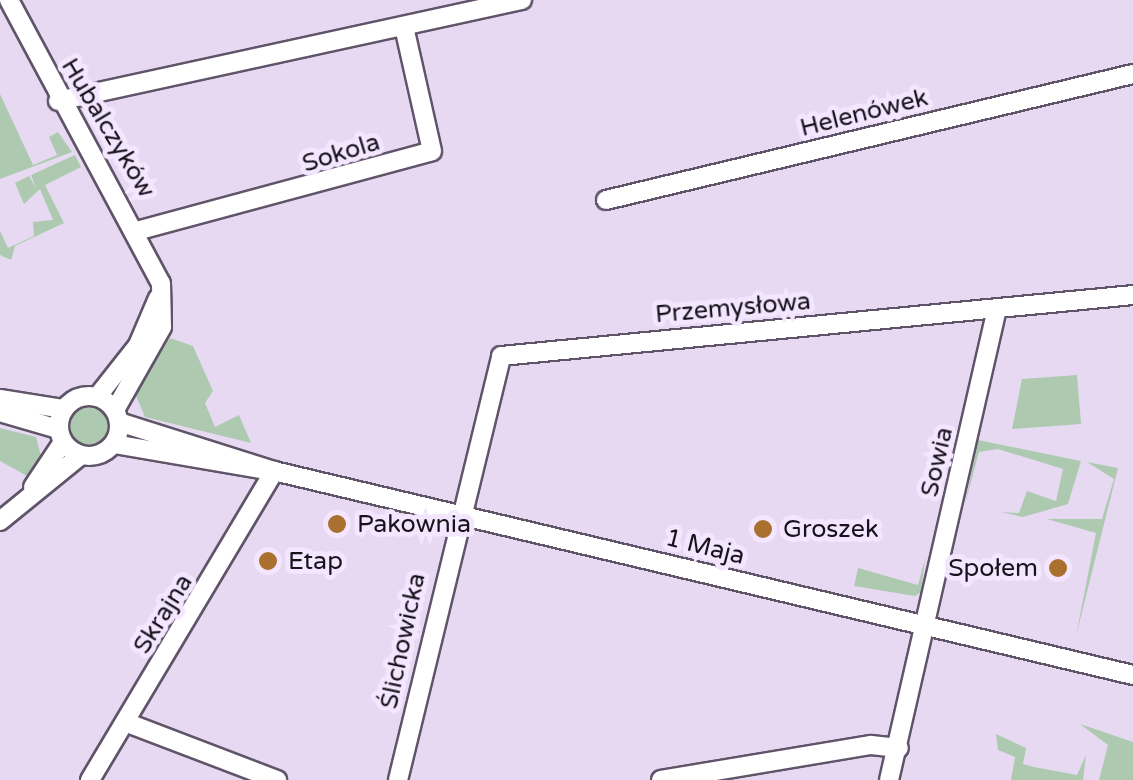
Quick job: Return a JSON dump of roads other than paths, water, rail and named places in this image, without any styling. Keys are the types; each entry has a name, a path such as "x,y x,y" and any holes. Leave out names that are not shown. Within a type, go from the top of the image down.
{"street":[{"name":"Hubalczyków","path":"9,0 58,101 140,230 162,283 162,327 117,416"},
{"path":"58,101 522,0"},
{"name":"Sokola","path":"140,230 432,151 404,27"},
{"name":"Helenówek","path":"606,200 1133,74"},
{"path":"0,400 64,408 97,397 138,345 162,283"},
{"name":"Przemysłowa","path":"458,512 504,354 1133,295"},
{"name":"Sowia","path":"890,780 997,310"},
{"path":"0,520 80,456 114,444 117,416 97,397"},
{"path":"0,520 61,436 64,408"},
{"path":"0,412 61,436 80,456"},
{"name":"1 Maja","path":"117,416 270,470"},
{"name":"1 Maja","path":"114,444 270,470 458,512 1133,675"},
{"name":"Skrajna","path":"90,780 270,470"},
{"name":"Ślichowicka","path":"398,780 458,512"},
{"path":"125,722 277,780"},
{"path":"660,780 871,745 899,748"}],"place":[{"name":"Pakownia","path":"337,524"},
{"name":"Groszek","path":"763,529"},
{"name":"Etap","path":"268,561"},
{"name":"Społem","path":"1058,568"}]}
